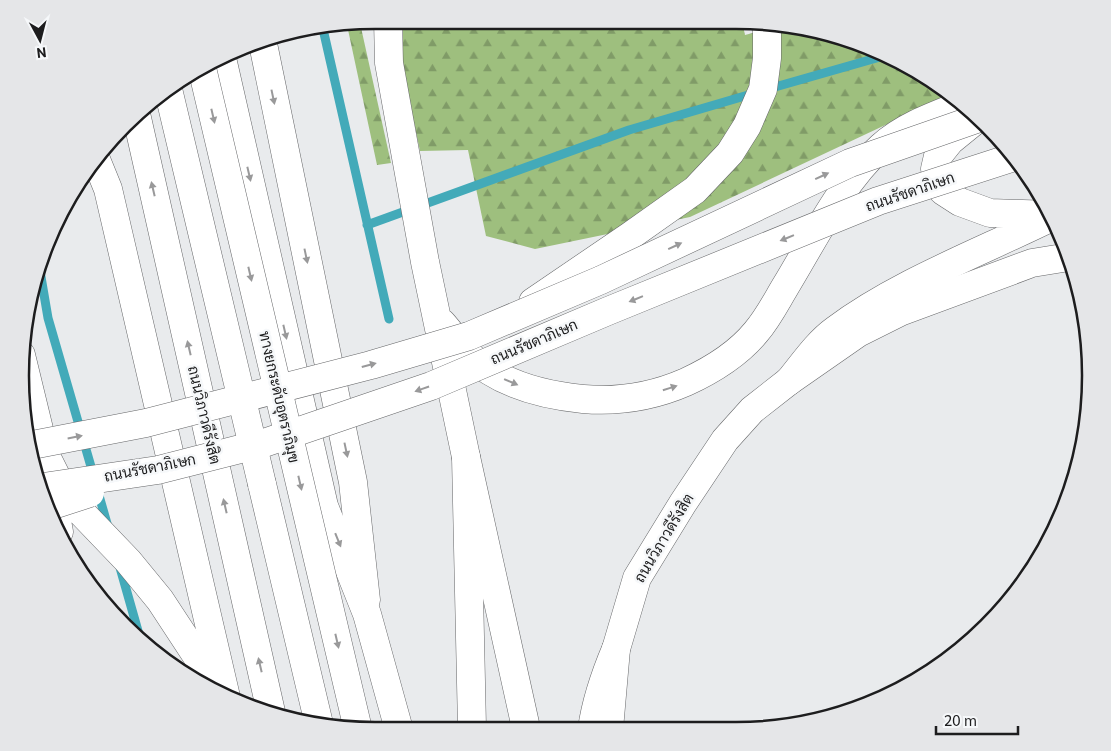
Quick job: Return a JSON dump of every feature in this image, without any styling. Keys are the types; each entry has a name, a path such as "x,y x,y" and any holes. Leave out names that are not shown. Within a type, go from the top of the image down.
{"main road":[{"path":"388,29 389,63 425,262 525,722"},
{"path":"503,323 695,190 730,153 747,126 763,89 767,58 767,30"},
{"path":"263,47 352,482 367,614"},
{"path":"223,64 324,506 367,614 397,722"},
{"name":"ทางยกระดับอุตราภิมุข","path":"203,74 355,722"},
{"path":"170,96 317,717"},
{"path":"436,316 469,355 494,374 526,388 560,397 597,400 635,398 672,388 706,373 730,356 756,332 772,309 842,192 881,147 908,129 936,114 956,108"},
{"name":"ถนนรัชดาภิเษก","path":"37,450 371,365 469,336 503,323 684,242 850,164 971,121"},
{"name":"ถนนวิภาวดีรังสิต","path":"138,123 270,706"},
{"path":"973,123 950,141 938,156 935,168 943,191 960,202 990,213 1043,216"},
{"path":"107,156 108,189"},
{"name":"ถนนรัชดาภิเษก","path":"47,486 158,470 264,443 431,386 608,311 878,201 1007,159"},
{"path":"99,166 108,189 222,686"},
{"path":"789,381 809,356 834,331 882,299 1045,219"},
{"path":"789,381 858,334 900,312 1032,263 1062,258"},
{"name":"ถนนวิภาวดีรังสิต","path":"610,722 616,649 637,578 683,503 725,440 752,410 789,381"},
{"path":"37,452 81,512 128,561 160,600 215,682"},
{"path":"466,456 472,722"},
{"path":"54,505 158,470"},
{"path":"593,722 603,681 616,649"}],"green space":[{"path":"361,29 391,163 377,165 348,30"},
{"path":"403,29 744,29 745,35 764,30 803,35 847,47 909,75 945,99 690,217 535,249 486,236 468,150 420,151 400,57"}],"waterway":[{"path":"324,33 389,319"},
{"path":"768,89 875,58"},
{"path":"367,225 629,130 755,93"},
{"path":"42,282 48,318 94,477"},
{"path":"98,492 108,527"},
{"path":"119,564 137,627"}]}
